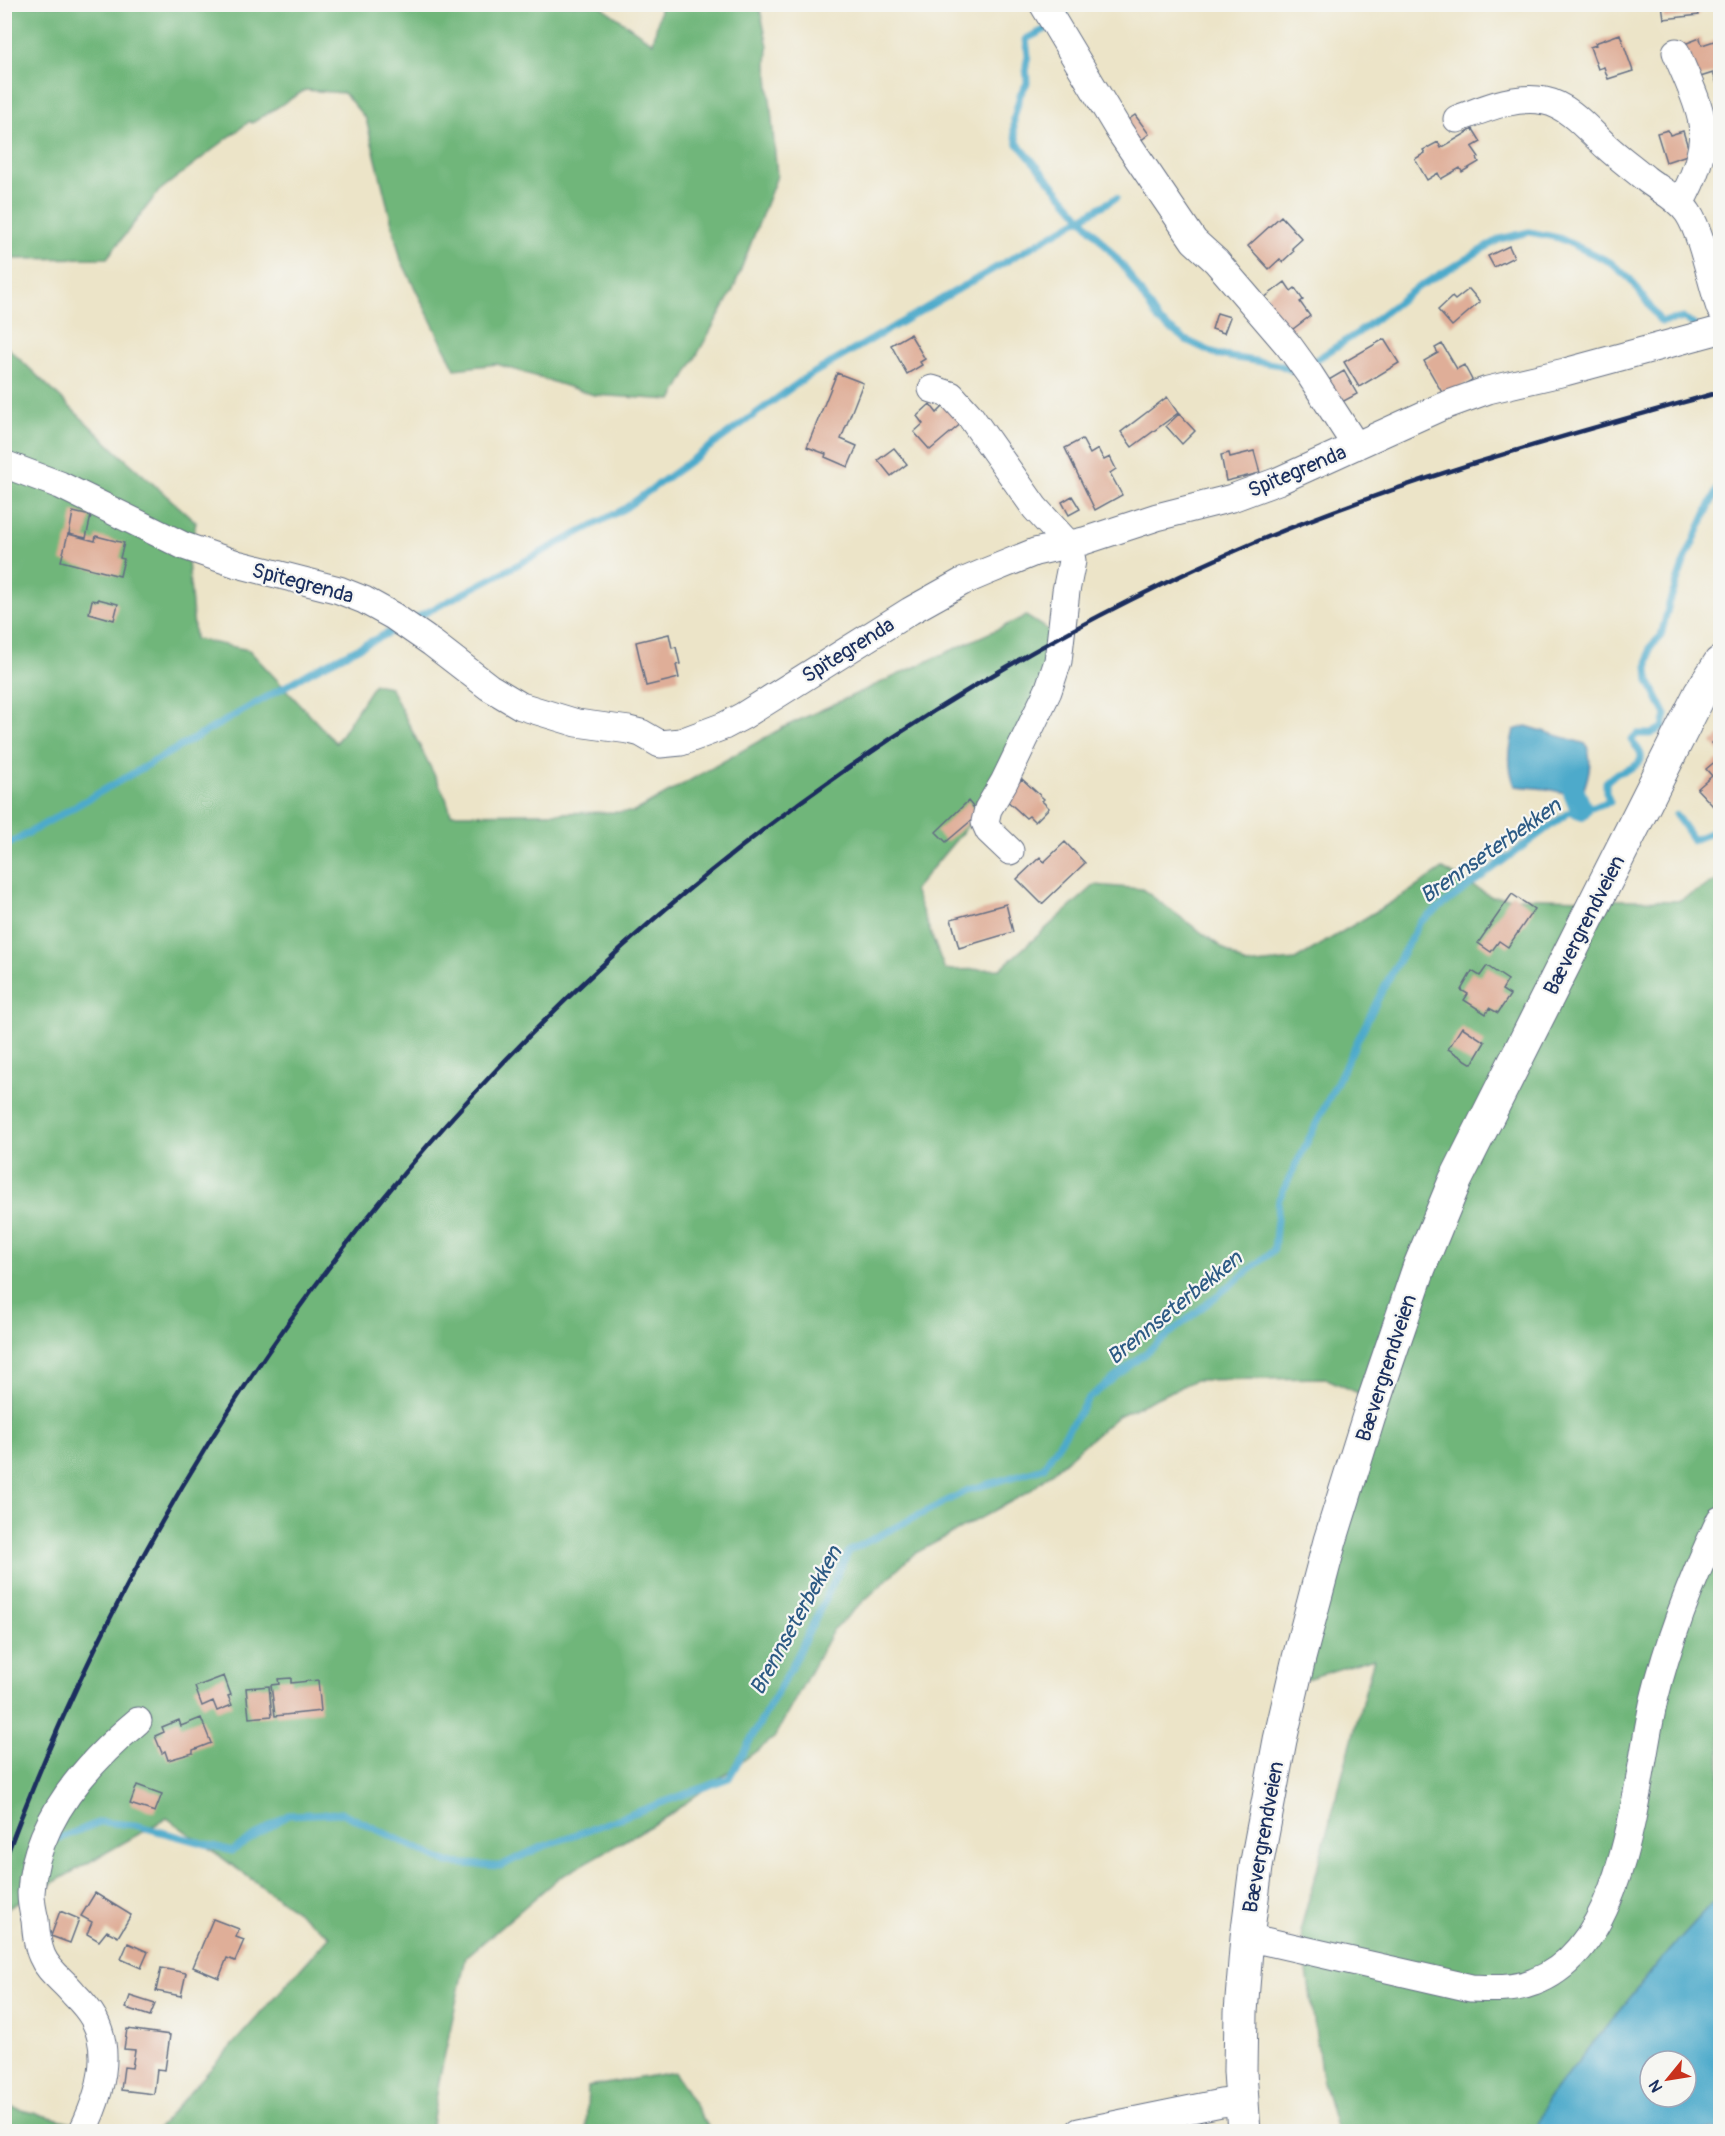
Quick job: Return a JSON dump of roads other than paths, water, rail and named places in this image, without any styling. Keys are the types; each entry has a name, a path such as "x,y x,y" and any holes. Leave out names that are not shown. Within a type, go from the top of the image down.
{"main road":[{"name":"Bævergrendveien","path":"1242,2116 1241,2012 1256,1867 1280,1740 1299,1658 1334,1530 1374,1400 1419,1268 1441,1213 1479,1131 1700,694 1720,663"}],"street":[{"path":"1042,4 1120,132 1194,241 1216,261 1289,346 1356,446"},
{"path":"1676,52 1702,122 1703,139 1698,160 1680,203"},
{"path":"1457,119 1497,104 1513,101 1546,101 1564,110 1588,127 1647,180 1680,203 1694,225 1720,308"},
{"name":"Spitegrenda","path":"4,464 60,485 184,546 237,564 339,590 364,600 393,616 489,687 521,706 577,723 641,733 660,744 681,742 724,726 910,611 962,582 1035,552 1069,545 1157,517 1232,498 1278,481 1441,407 1488,390 1565,372 1720,330"},
{"path":"932,389 951,395 970,416 1035,508 1069,545 1072,561 1058,661 1042,706 988,809 985,822 989,831 1010,851"},
{"path":"1247,1937 1471,1988 1515,1987 1535,1982 1556,1970 1576,1952 1594,1929 1608,1904 1625,1849 1646,1740 1663,1669 1682,1609 1720,1520"},
{"path":"86,2122 102,2079 103,2046 93,2018 42,1956 31,1895 35,1862 46,1832 60,1805 114,1741 138,1721"},
{"path":"1079,2132 1221,2103 1242,2116"}],"water":[{"path":"1526,726 1586,744 1590,761 1584,789 1569,794 1515,786 1510,765 1511,744 1514,730"},
{"path":"1720,1895 1720,2131 1536,2131 1547,2100 1664,1956"}],"waterway":[{"path":"1063,21 1067,4"},
{"path":"1050,27 1026,39 1027,83 1020,95 1014,118 1014,130 1018,144 1124,267 1159,321 1186,340 1218,355 1280,365 1296,372"},
{"path":"410,621 624,509 805,378 1116,198"},
{"path":"1308,365 1359,332 1415,289 1500,239 1529,232 1559,238 1610,262 1631,280 1661,322 1684,318 1698,328"},
{"name":"Brennseterbekken","path":"60,1838 100,1822 135,1825 232,1851 288,1815 342,1813 448,1863 500,1866 539,1848 729,1778 792,1666 849,1551 968,1490 1043,1468 1088,1399 1274,1250 1279,1199 1383,989 1420,922 1568,813 1610,802 1606,792 1606,782 1616,774 1638,764 1640,760 1640,752 1631,740 1637,734 1651,734 1663,727 1666,715 1649,681 1650,647 1661,636 1669,604 1684,562 1720,483"},
{"path":"4,847 314,670 398,628"},
{"path":"1574,792 1581,809"},
{"name":"Brennseterbekken","path":"1676,815 1693,840 1720,829"}],"railway":[{"path":"4,1862 97,1645 211,1440 343,1248 494,1072 663,912 847,769 1045,645 1258,541 1315,518 1487,459 1720,392"}]}
